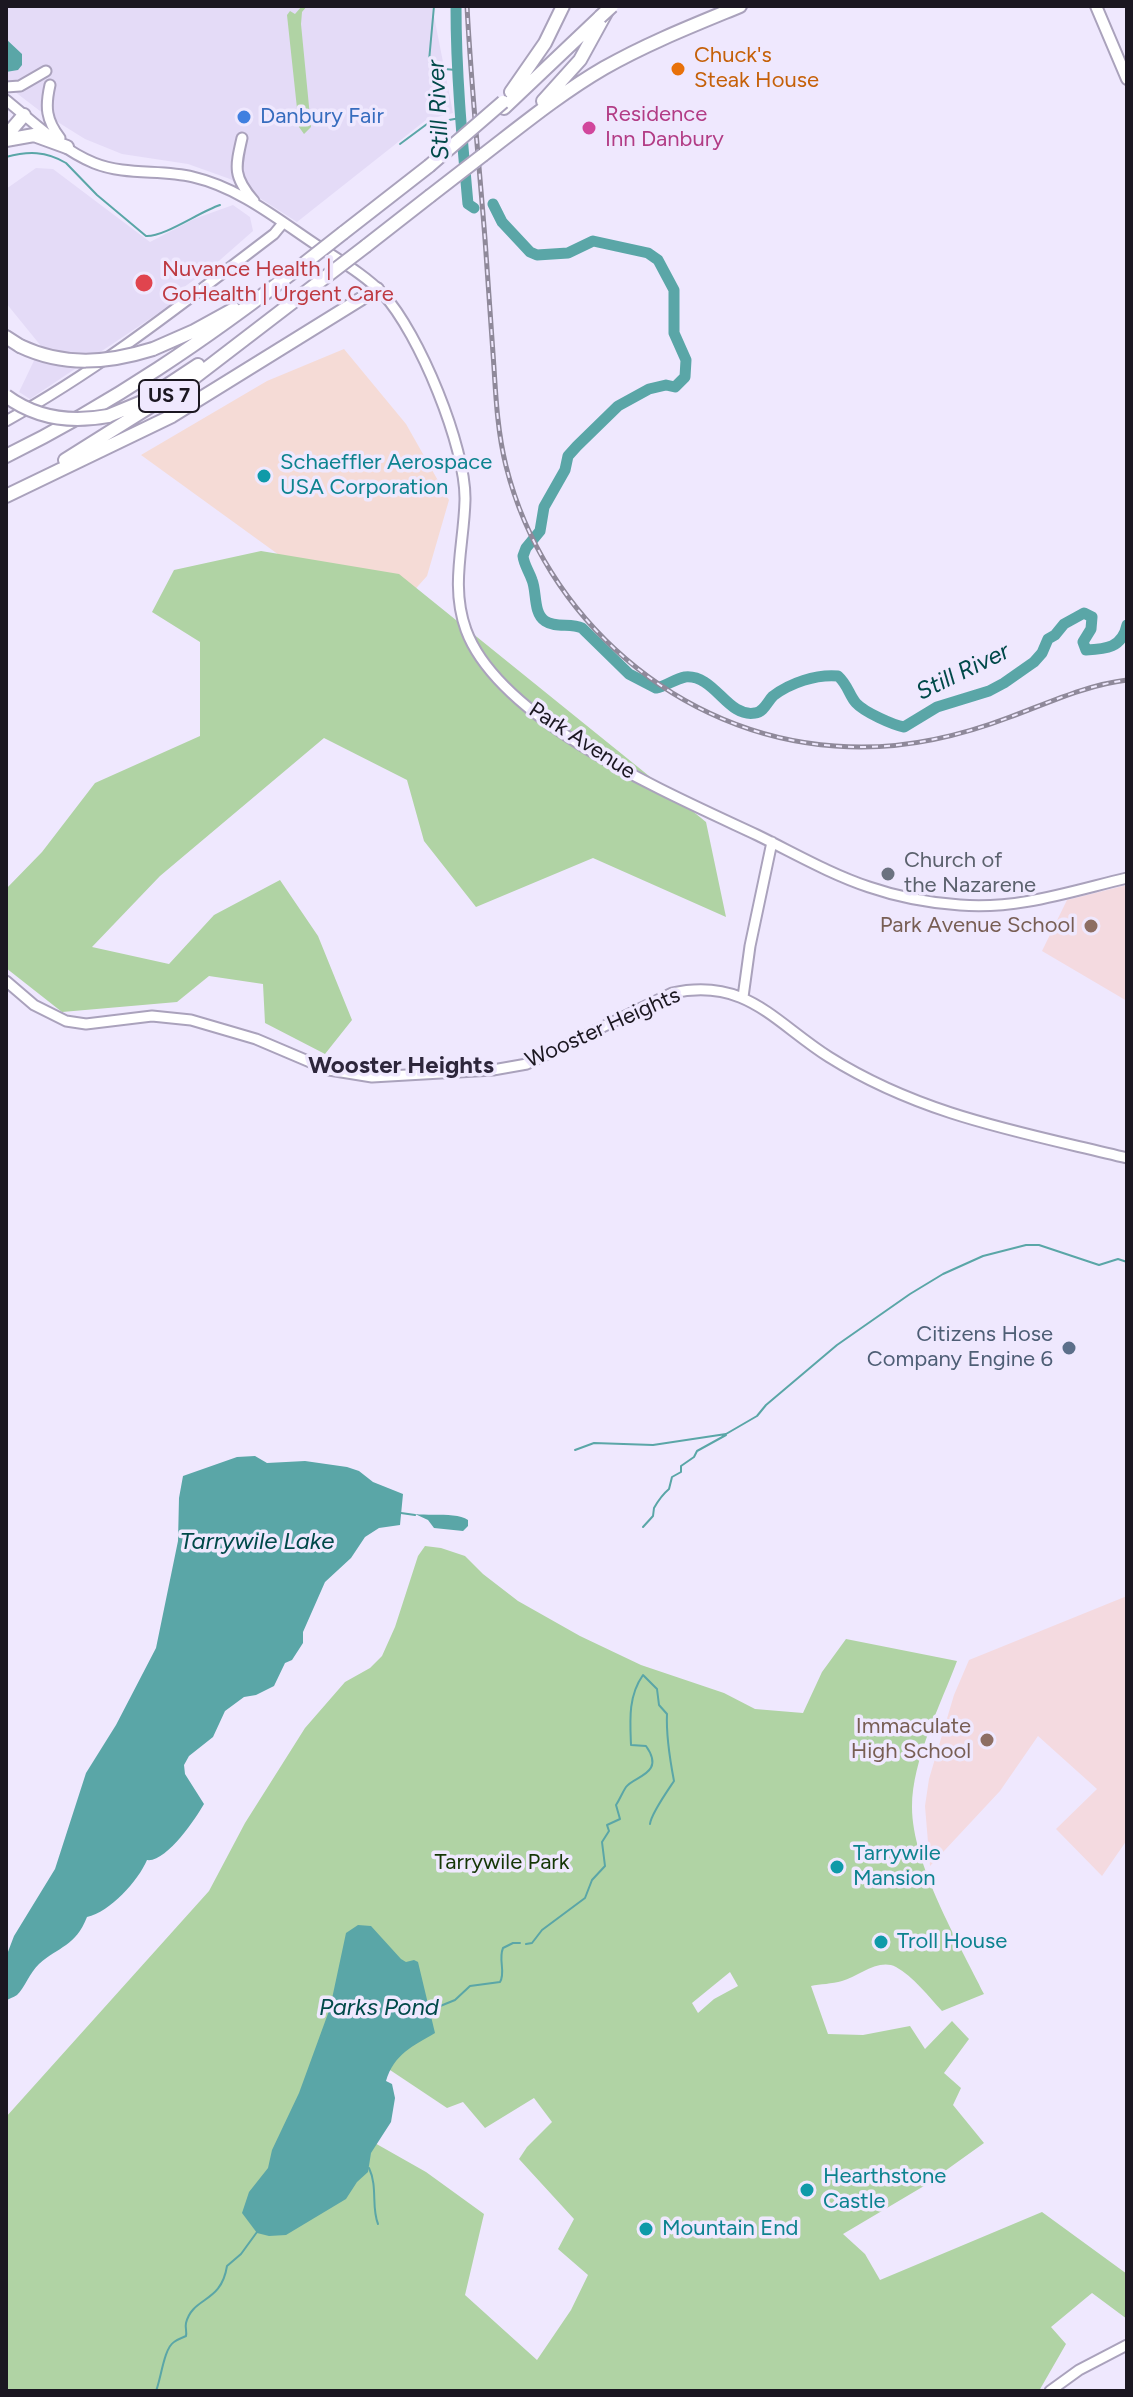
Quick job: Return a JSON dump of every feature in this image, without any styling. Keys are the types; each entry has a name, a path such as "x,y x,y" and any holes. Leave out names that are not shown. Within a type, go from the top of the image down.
{"highway":[{"path":"503,105 534,61 563,6"},
{"path":"503,105 611,6"},
{"path":"510,133 574,68 592,43 611,6"},
{"path":"510,133 568,91 624,57 740,6"},
{"name":"US 7","path":"6,456 77,419 152,374 225,324 503,105"},
{"path":"12,109 6,138 34,135 67,147"},
{"name":"US 7","path":"6,494 150,408 229,352 510,133"},
{"path":"6,337 52,358 88,362 114,360 153,349 208,324 301,266"},
{"path":"6,396 34,412 58,418 82,420 108,416 142,402 319,282"},
{"path":"6,494 172,416 377,289"}],"main road":[{"path":"1096,6 1127,79"},
{"path":"6,87 20,86 46,71"},
{"path":"50,85 46,105 48,118 67,147"},
{"name":"Park Avenue","path":"12,109 89,161 104,166 199,178 234,192 331,255 377,289 394,307 414,341 460,456 465,499 457,597 465,629 479,657 497,680 517,698 608,762 871,888 902,896 957,905 1010,905 1127,878"},
{"path":"242,138 236,163 237,174 262,209"},
{"path":"6,421 116,353 274,234 283,223"},
{"path":"772,842 750,946 743,997 758,1004 824,1054 854,1072 930,1107 964,1119 1127,1158"},
{"name":"Wooster Heights","path":"6,981 34,1005 66,1021 86,1024 152,1016 191,1020 256,1039 329,1070 372,1077 493,1070 527,1064 672,993 703,990 743,997"},
{"path":"1050,2391 1079,2370 1127,2345"}],"shaded area":[{"name":"Danbury Fair","path":"6,6 432,6 453,113 426,120 297,222 230,179 188,164 122,154 85,139 40,111 6,85"},
{"path":"36,168 53,169 150,242 194,219 233,205 250,217 253,231 180,290 184,296 30,399 19,392 41,346 6,303 6,189"},
{"path":"344,349 406,424 449,500 427,576 361,650 326,589 141,455 267,381"},
{"name":"Park Avenue School","path":"1127,885 1127,1001 1042,951 1067,900"},
{"name":"Immaculate High School","path":"1127,1596 1127,1840 1102,1876 1056,1829 1097,1789 1038,1736 1000,1791 930,1866 925,1806 929,1779 954,1695 969,1660"}],"green space":[{"path":"302,6 307,6 302,12 301,24 311,127 304,134 299,127 287,15 290,11 295,14"},
{"path":"261,551 399,574 706,822 726,917 593,858 476,907 424,841 407,780 324,738 160,876 92,947 169,964 214,915 280,880 318,936 352,1020 325,1054 265,1023 263,984 209,976 177,1002 62,1012 6,968 6,889 42,852 95,783 200,736 200,642 152,612 174,570"},
{"name":"Tarrywile Park","path":"425,1546 465,1556 518,1601 580,1636 641,1665 724,1693 755,1709 803,1713 822,1672 846,1639 957,1661 922,1751 912,1807 914,1829 928,1878 984,1994 942,2011 909,1976 889,1965 875,1966 842,1981 811,1986 828,2034 863,2035 910,2026 925,2049 952,2021 969,2039 944,2073 961,2088 953,2105 984,2143 924,2186 843,2234 865,2254 880,2280 1042,2212 1127,2274 1127,2319 1092,2293 1051,2327 1066,2344 1039,2391 6,2391 6,2117 209,1891 245,1823 305,1728 345,1682 370,1668 382,1656 395,1627 418,1556","holes":["730,1972 738,1986 714,1999 698,2013 692,2003","387,2068 447,2108 463,2102 485,2128 534,2098 552,2122 519,2159 574,2219 558,2249 588,2275 571,2310 537,2360 465,2295 484,2214 426,2172 373,2142"]}],"water":[{"path":"6,39 22,54 22,65 18,70 6,72"},
{"name":"Tarrywile Lake","path":"255,1456 267,1463 305,1461 359,1471 373,1482 403,1494 400,1525 379,1528 365,1537 351,1558 325,1582 303,1632 303,1643 292,1660 285,1663 274,1686 244,1697 225,1711 213,1737 189,1756 184,1765 185,1774 204,1804 180,1838 163,1854 147,1860 122,1894 105,1909 87,1917 72,1940 39,1964 20,1992 6,2001 6,1957 14,1936 55,1869 86,1773 116,1725 156,1648 178,1541 183,1476 237,1457"},
{"path":"415,1514 457,1516 468,1520 468,1526 463,1531 434,1528 428,1520"},
{"name":"Parks Pond","path":"358,1925 371,1926 401,1959 418,1962 435,2033 405,2052 394,2064 386,2081 392,2084 395,2098 391,2122 371,2153 368,2172 346,2199 286,2235 257,2233 242,2213 249,2192 268,2168 272,2150 299,2093 330,2008 346,1933"}],"waterway":[{"path":"434,6 429,61 433,68 456,70"},
{"name":"Still River","path":"456,6 458,81 468,204 474,208"},
{"path":"400,144 427,124 460,118"},
{"path":"6,157 37,153 66,163 97,195 146,236 162,233 220,205"},
{"name":"Still River","path":"493,204 502,222 530,252 537,255 568,253 593,241 648,253 658,260 674,290 674,333 686,360 685,377 675,387 666,385 649,389 618,406 568,456 565,470 544,507 540,531 523,556 534,585 539,613 545,621 582,628 629,674 656,688 685,677 695,678 705,682 736,709 755,713 763,709 773,696 795,683 821,676 838,676 860,707 904,727 937,707 989,691 1004,683 1034,662 1048,639 1064,624 1084,613 1092,617 1091,629 1083,642 1086,650 1106,648 1117,643 1127,625"},
{"path":"575,1450 594,1443 653,1445 726,1434 757,1416 837,1345 910,1294 943,1274 983,1256 1026,1245 1039,1245 1099,1265 1118,1259 1127,1262"},
{"path":"643,1527 669,1489 672,1477 681,1472 681,1466 697,1451 726,1435"},
{"path":"401,1513 415,1515"},
{"path":"526,1944 532,1943 542,1930 585,1898 592,1880 605,1866 602,1842 609,1831 607,1825 620,1819 616,1805 626,1787 651,1768 651,1755 646,1746 631,1745 632,1700 643,1675 657,1689 659,1705 667,1714 674,1781 656,1808 650,1824"},
{"path":"428,2011 455,2000 470,1986 500,1982 503,1948 520,1943"},
{"path":"369,2168 378,2224"},
{"path":"156,2391 168,2350 174,2342 186,2336 190,2314 219,2287 227,2266 241,2254 257,2232"}],"railway":[{"path":"467,6 503,454 525,521 551,572 585,618 626,659 672,693 723,719 777,737 835,746 880,747 946,737 1082,690 1127,680"}],"place":[{"name":"Chuck's Steak House","path":"678,69"},
{"name":"Danbury Fair","path":"244,117"},
{"name":"Residence Inn Danbury","path":"589,128"},
{"name":"Nuvance Health | GoHealth | Urgent Care","path":"144,283"},
{"name":"Schaeffler Aerospace USA Corporation","path":"264,476"},
{"name":"Church of the Nazarene","path":"888,874"},
{"name":"Park Avenue School","path":"1091,926"},
{"name":"Citizens Hose Company Engine 6","path":"1069,1348"},
{"name":"Immaculate High School","path":"987,1740"},
{"name":"Tarrywile Mansion","path":"837,1867"},
{"name":"Troll House","path":"881,1942"},
{"name":"Hearthstone Castle","path":"807,2190"},
{"name":"Mountain End","path":"646,2229"}],"district":[{"name":"Wooster Heights","path":"401,1066"}]}
